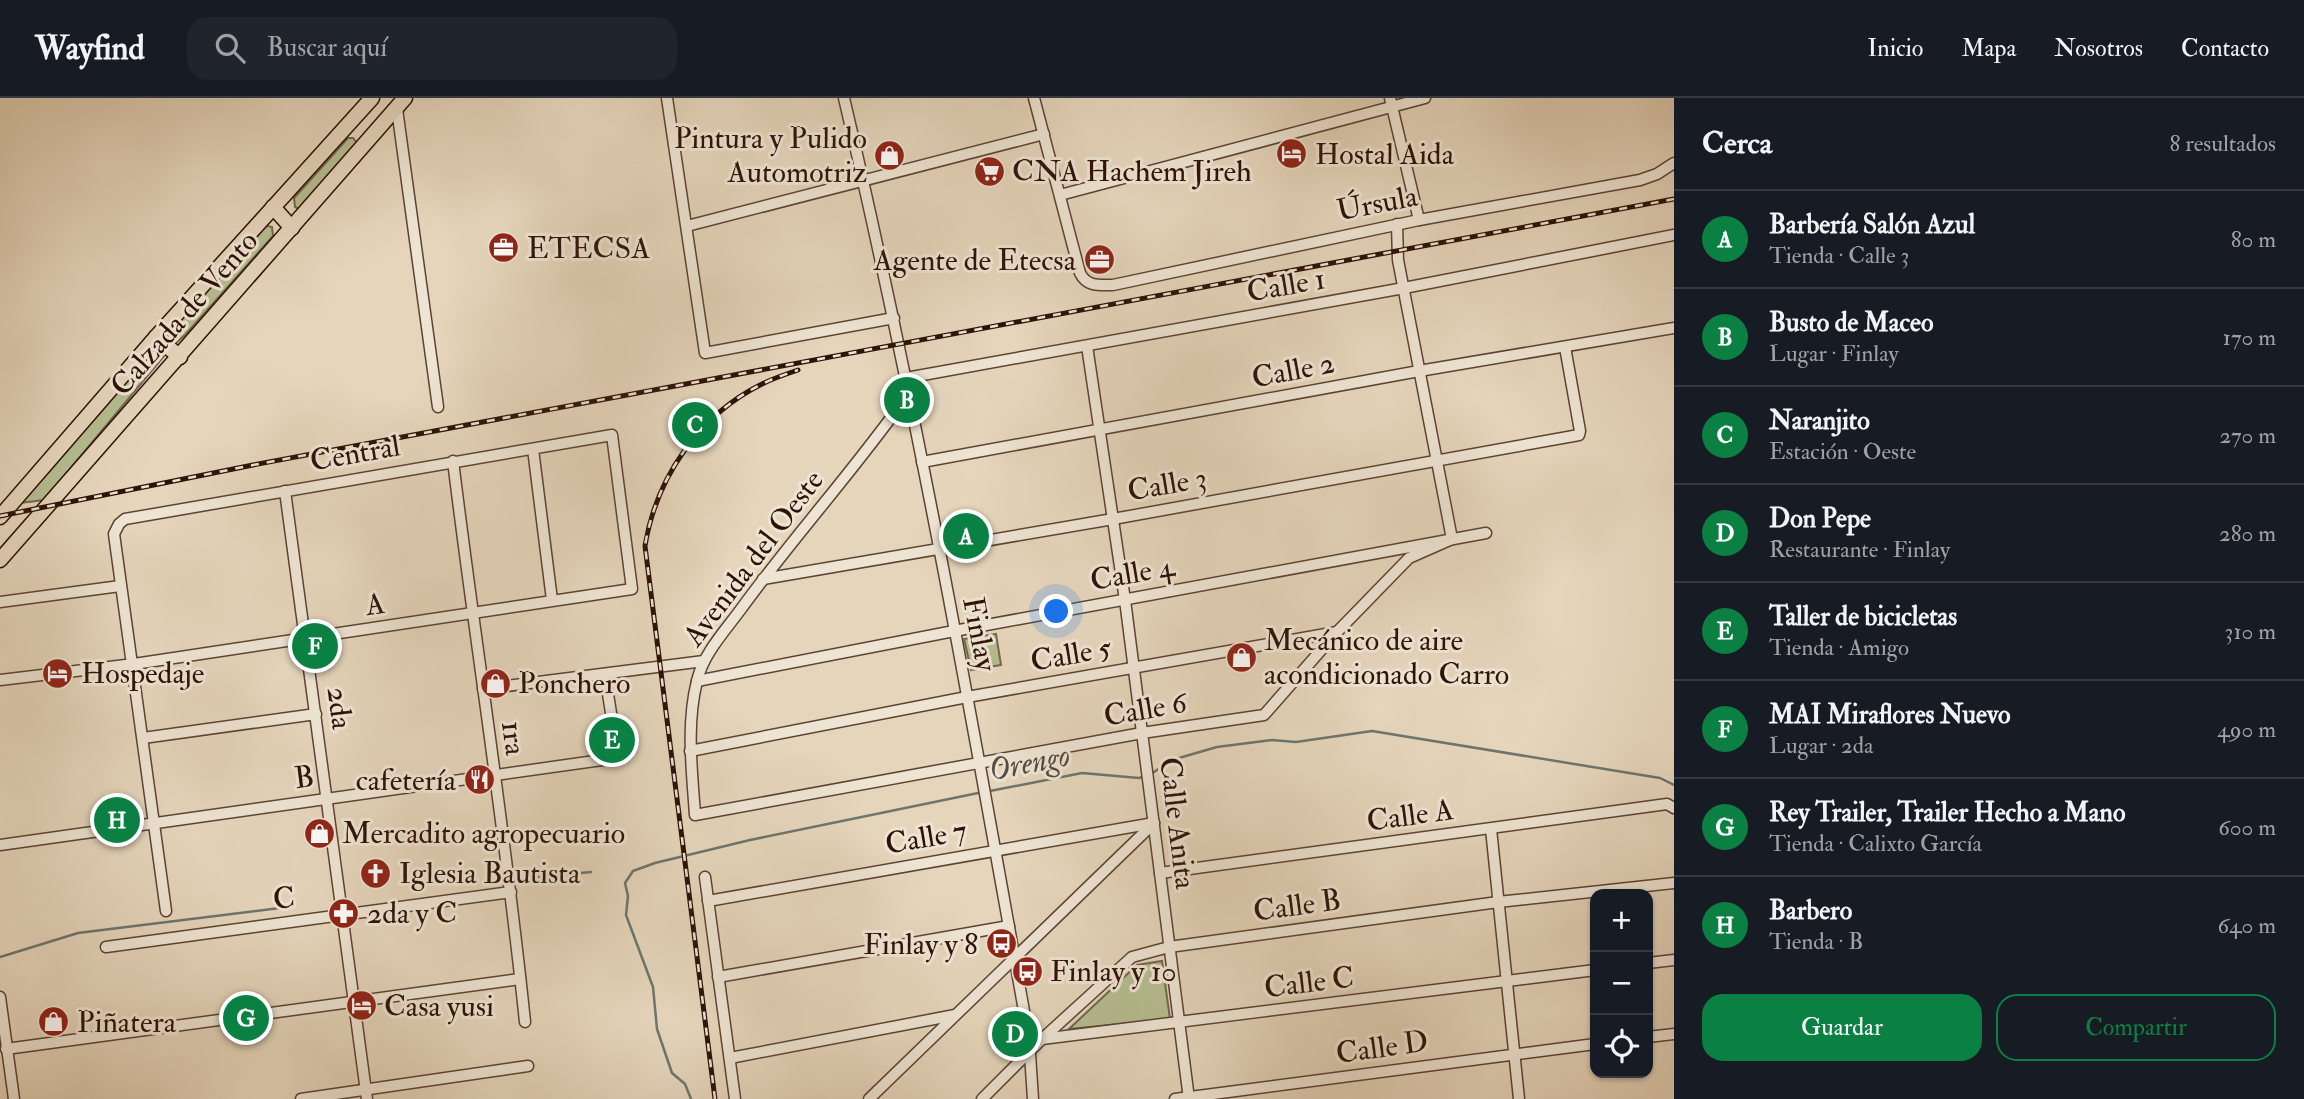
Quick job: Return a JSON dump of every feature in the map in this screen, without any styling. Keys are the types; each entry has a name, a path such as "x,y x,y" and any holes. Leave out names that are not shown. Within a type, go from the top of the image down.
{"main road":[{"name":"Calzada de Vento","path":"0,517 156,337 372,98"},
{"name":"Calzada de Vento","path":"0,560 401,103"},
{"path":"272,207 292,228"},
{"path":"156,337 180,357"}],"street":[{"path":"667,98 705,353 894,318"},
{"name":"Finlay","path":"844,98 894,318 940,549 1009,926 1029,1045 1033,1099"},
{"path":"1034,98 1060,195 1391,102 1425,98"},
{"path":"1391,102 1419,220"},
{"path":"401,103 438,407"},
{"path":"687,226 1044,134"},
{"name":"Úrsula","path":"1060,195 1080,273 1088,283 1097,286 1113,285 1397,224 1640,180 1657,174 1674,163"},
{"path":"1397,224 1398,260 1452,539 1486,533"},
{"name":"Calle 1","path":"906,378 1404,288 1674,235"},
{"name":"Calle 2","path":"922,462 1674,328"},
{"name":"Calle Anita","path":"1087,346 1125,600 1189,1098"},
{"name":"Calle 3","path":"763,579 1579,435 1564,347"},
{"name":"Avenida del Oeste","path":"695,815 690,751 691,719 697,681 704,661 763,579 909,393"},
{"name":"Central","path":"120,586 114,534 125,519 612,435 632,589"},
{"path":"533,449 552,600"},
{"name":"1ra","path":"453,461 511,892 525,1022"},
{"name":"2da","path":"285,491 367,1095"},
{"name":"Calle 4","path":"697,681 1452,539"},
{"name":"Calle 6","path":"695,815 1142,733 1264,715 1409,558 1452,539"},
{"path":"0,601 120,586 134,664 166,911"},
{"name":"A","path":"0,680 134,664 632,589"},
{"name":"Calle 5","path":"690,751 1134,667 1338,632"},
{"path":"483,688 704,661"},
{"name":"B","path":"0,845 610,759 617,751 605,674"},
{"path":"144,738 316,714"},
{"name":"Calle A","path":"1160,873 1671,806"},
{"path":"869,1099 1154,823"},
{"name":"Calle 7","path":"708,901 1154,823"},
{"path":"1491,829 1519,1099"},
{"path":"705,877 735,1099"},
{"name":"Calle B","path":"1042,1039 1132,957 1169,947 1497,902 1674,883"},
{"name":"C","path":"106,947 511,892"},
{"path":"718,977 1009,926"},
{"path":"1653,962 1674,960"},
{"name":"Calle C","path":"1029,1045 1042,1039 1590,971"},
{"path":"6,1049 520,979"},
{"path":"0,997 14,1099"},
{"path":"730,1058 955,1014"},
{"path":"1653,1036 1674,1034"},
{"path":"982,1099 1029,1045"},
{"name":"Calle D","path":"1175,1099 1590,1045"},
{"path":"301,1099 367,1095 528,1066"}],"green space":[{"path":"348,138 353,138 357,143 299,209 295,207 294,198"},
{"path":"263,225 272,227 273,236 185,335 173,344 168,340 169,332"},
{"path":"159,346 165,355 44,500 20,503 156,347"},
{"path":"996,634 1001,665 971,670 964,639"},
{"path":"1162,961 1170,1019 1069,1029 1137,965"}],"waterway":[{"name":"Orengo","path":"1151,774 1172,760 1217,747 1272,740 1296,742 1372,731 1660,778 1674,785"},
{"name":"Orengo","path":"990,791 1082,773 1139,778 1145,776"},
{"name":"Orengo","path":"691,1099 685,1084 672,1073 657,1029 653,987 626,915 628,896 625,883 633,871 750,840 983,792"},
{"path":"518,879 591,872"},
{"path":"0,957 78,933 288,907"}],"railway":[{"path":"0,516 253,465 1674,199"},
{"path":"715,1099 645,546 659,496 670,473 700,431 739,397 766,382 798,370"}],"place":[{"name":"Hostal Aida","path":"1292,154"},
{"name":"Pintura y Pulido Automotriz","path":"890,155"},
{"name":"CNA Hachem Jireh","path":"989,171"},
{"name":"ETECSA","path":"504,248"},
{"name":"Agente de Etecsa","path":"1099,260"},
{"name":"Busto de Maceo","path":"907,400"},
{"name":"Naranjito","path":"695,425"},
{"name":"Barbería Salón Azul","path":"966,536"},
{"name":"MAI Miraflores Nuevo","path":"315,646"},
{"name":"Mecánico de aire acondicionado Carro","path":"1241,657"},
{"name":"Hospedaje","path":"58,673"},
{"name":"Ponchero","path":"495,683"},
{"name":"Taller de bicicletas","path":"612,740"},
{"name":"cafetería","path":"479,780"},
{"name":"Barbero","path":"117,820"},
{"name":"Mercadito agropecuario","path":"319,833"},
{"name":"Iglesia Bautista","path":"376,873"},
{"name":"2da y C","path":"344,913"},
{"name":"Finlay y 8","path":"1001,944"},
{"name":"Finlay y 10","path":"1027,971"},
{"name":"Casa yusi","path":"361,1006"},
{"name":"Rey Trailer, Trailer Hecho a Mano","path":"246,1018"},
{"name":"Piñatera","path":"54,1022"},
{"name":"Don Pepe","path":"1015,1034"}]}
